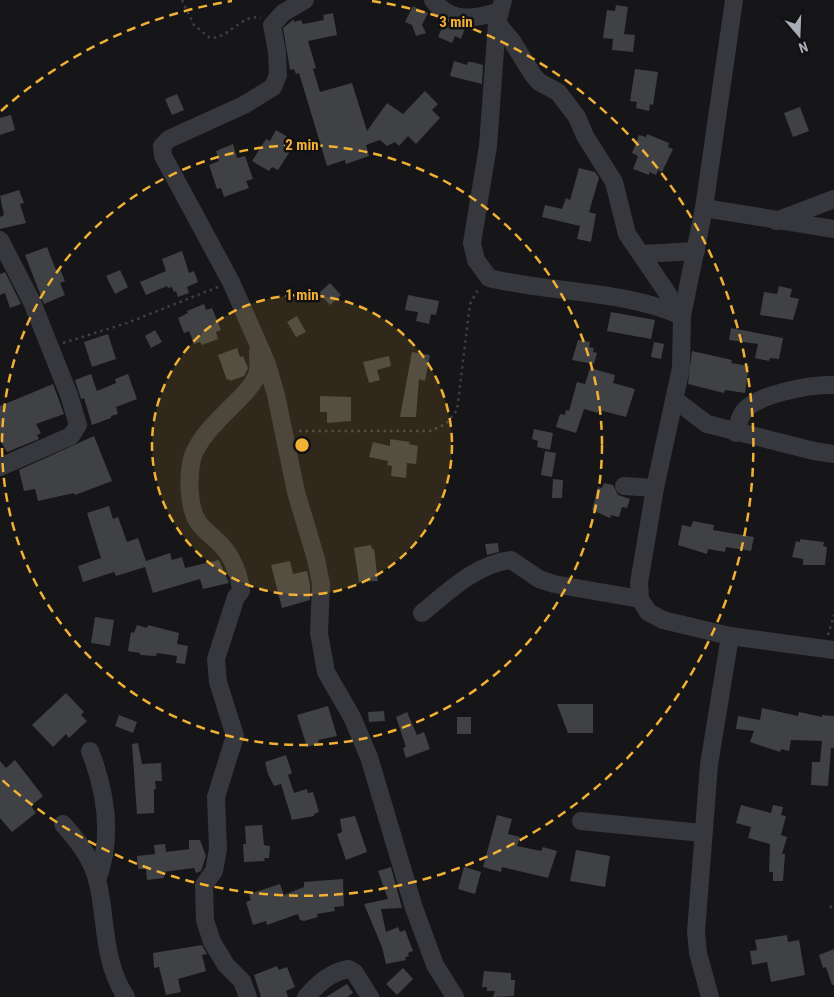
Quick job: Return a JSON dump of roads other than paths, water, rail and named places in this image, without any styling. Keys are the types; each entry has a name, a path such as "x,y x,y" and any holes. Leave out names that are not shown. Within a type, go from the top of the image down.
{"street":[{"path":"305,0 283,13 272,25 278,52 278,75 273,88 244,105 169,139 162,146 163,156 231,282 258,342 276,395 292,475 316,559 321,584 319,634 326,672 352,717 369,757 414,908 435,965 455,997"},
{"path":"434,0 446,12 458,18 483,17 500,11"},
{"path":"677,314 696,251 704,208 734,0"},
{"path":"500,11 512,41 533,75 539,82 558,92 577,117 585,136 614,182 627,234 668,294 677,314 681,368 655,488 639,582 640,599 648,612 663,620 730,636 830,649"},
{"path":"500,11 488,146 472,243 476,260 489,278 524,286 650,305 677,314"},
{"path":"775,221 834,199"},
{"path":"704,208 775,221 834,229"},
{"path":"0,240 32,302 70,395 78,425 71,436 0,467"},
{"path":"642,254 696,251"},
{"path":"248,997 242,981 226,965 212,942 205,920 204,885 214,872 218,849 216,797 235,736 218,682 216,659 236,597 241,591 241,583 225,548 199,524 195,517 190,482 192,459 199,444 223,413 248,389 258,372 258,342"},
{"path":"736,433 742,414 767,398 803,388 834,385"},
{"path":"674,399 707,424 736,433 834,454"},
{"path":"624,486 655,488"},
{"path":"422,613 472,575 495,562 511,560 539,579 554,584 640,599"},
{"path":"710,997 698,954 696,932 708,765 730,636"},
{"path":"90,751 98,775 107,819 104,855 97,880"},
{"path":"582,821 702,833"},
{"path":"63,824 85,851 97,880 106,949 126,997"},
{"path":"306,997 324,978 340,970 350,968 370,997"}]}
